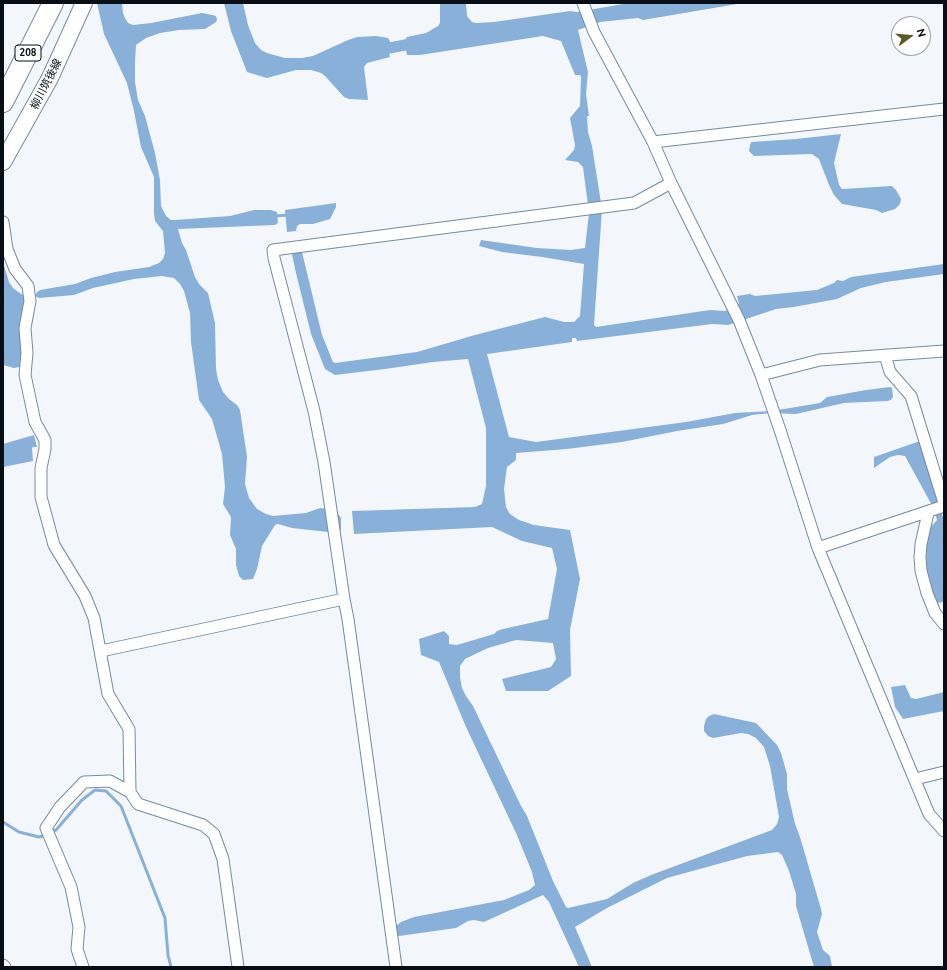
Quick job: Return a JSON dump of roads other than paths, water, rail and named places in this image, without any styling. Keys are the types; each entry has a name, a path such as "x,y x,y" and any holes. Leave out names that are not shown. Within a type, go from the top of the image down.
{"highway":[{"name":"208","path":"3,91 46,3"},
{"name":"208","path":"3,102 53,3"}],"main road":[{"name":"柳川筑後線","path":"3,162 50,78 84,3"}],"street":[{"path":"583,3 594,32 653,142 671,183 739,320 761,375 818,548 929,814 944,831"},
{"path":"653,142 944,109"},
{"path":"396,967 349,626 324,462 314,411 273,250 634,203 671,183"},
{"path":"3,222 7,249 15,269 28,286 30,301 25,328 27,353 25,375 35,422 45,440 45,449 41,468 41,498 54,545 85,596 94,618 108,694 129,729 130,792"},
{"path":"761,375 820,360 944,351"},
{"path":"885,355 890,372 911,396 944,503"},
{"path":"818,548 928,513 944,506"},
{"path":"928,513 921,544 921,571 927,593 935,613 944,624"},
{"path":"101,651 344,599"},
{"path":"914,779 944,772"},
{"path":"83,967 77,950 79,926 71,887 46,828 60,806 84,782 110,781 130,792 138,804 203,825 214,834 223,859 238,967"}],"water":[{"path":"97,3 122,3 125,18 128,23 133,25 202,13 216,16 216,22 205,29 179,30 160,33 146,38 136,45 135,82 138,100 145,116 155,153 160,180 161,206 166,216 171,220 175,220 230,216 254,210 271,210 277,212 278,223 275,225 178,229 195,277 199,284 208,293 215,323 216,369 218,380 223,392 237,405 240,410 247,457 245,484 249,498 257,509 273,516 306,513 320,508 334,512 341,518 341,530 328,532 292,528 278,524 275,525 262,546 257,569 253,579 243,580 239,576 236,565 236,549 230,535 231,517 223,504 225,487 222,454 212,419 199,400 191,342 190,313 184,291 180,284 174,278 162,276 134,279 93,288 74,295 39,298 35,296 40,290 75,284 115,272 149,267 159,263 163,259 165,253 163,231 155,221 154,177 141,147 127,83 104,34"},
{"path":"224,3 243,3 248,25 255,43 261,50 267,53 285,58 302,58 313,56 357,37 376,36 388,38 394,48 389,53 390,57 367,63 364,67 368,100 349,99 344,97 325,76 311,70 296,70 267,78 247,72 231,31"},
{"path":"440,3 466,3 467,16 472,22 476,23 494,22 570,11 577,12 629,3 743,3 643,20 638,18 600,22 578,30 588,72 586,94 589,116 587,116 588,132 592,146 602,209 594,325 596,327 710,310 725,311 739,304 737,296 750,294 755,296 817,290 834,283 837,280 843,281 851,277 944,264 944,274 886,282 861,288 837,299 776,309 728,325 712,324 577,341 576,338 572,338 572,342 487,354 509,437 536,442 686,422 735,413 772,411 820,403 827,397 866,390 892,388 893,397 891,400 887,401 844,403 796,414 771,413 752,415 723,424 622,442 567,449 516,453 516,460 507,467 504,489 506,507 510,514 519,520 534,525 570,530 580,579 570,630 571,676 548,691 506,691 502,679 551,667 556,659 553,643 516,640 488,648 465,659 460,666 462,688 473,706 527,816 553,881 566,907 568,908 607,899 633,883 651,875 772,830 777,824 779,817 770,766 764,747 756,738 748,734 741,733 713,738 708,736 704,731 706,719 714,714 756,723 777,745 781,753 787,774 787,789 795,824 821,909 822,914 817,932 823,950 830,956 832,967 814,967 796,906 796,894 789,871 782,855 778,852 747,856 667,878 607,908 575,927 592,967 579,967 549,902 543,895 484,922 474,920 468,921 456,928 399,936 392,934 390,925 397,925 414,917 504,900 529,890 535,885 532,872 516,833 466,727 439,662 421,655 419,639 444,631 449,636 449,644 457,645 494,634 503,629 548,619 557,569 552,548 522,541 492,527 354,534 352,511 475,507 482,504 486,486 486,428 468,359 433,362 335,375 325,369 311,334 291,249 301,248 322,335 333,362 335,363 417,352 545,317 564,322 574,322 580,316 584,264 502,252 479,246 481,240 537,248 571,250 585,248 589,213 583,167 578,162 565,160 574,150 575,145 570,118 580,106 581,77 580,75 575,75 561,41 543,36 420,55 407,55 405,40 407,37 426,33 438,26 440,23"},
{"path":"841,134 834,163 839,185 842,189 892,186 901,199 900,204 895,209 882,213 876,210 842,204 834,195 819,159 812,154 754,156 749,151 751,142"},
{"path":"336,203 336,207 330,219 313,224 300,224 297,226 296,231 287,232 285,210"},
{"path":"3,262 9,282 13,288 21,294 26,295 22,365 14,368 3,365"},
{"path":"34,435 37,447 32,448 33,461 3,467 3,444"},
{"path":"920,441 944,521 944,602 936,603 926,574 927,531 937,520 934,509 905,456 898,455 890,457 874,468 874,457"},
{"path":"905,685 911,698 916,699 944,692 944,711 903,719 895,707 891,687"}],"waterway":[{"path":"379,50 421,42"},
{"path":"275,216 289,215"},
{"path":"51,832 56,830 82,800 95,790 106,791 121,806 165,918 168,955 171,967"},
{"path":"3,822 19,832 39,837 46,835"}]}
